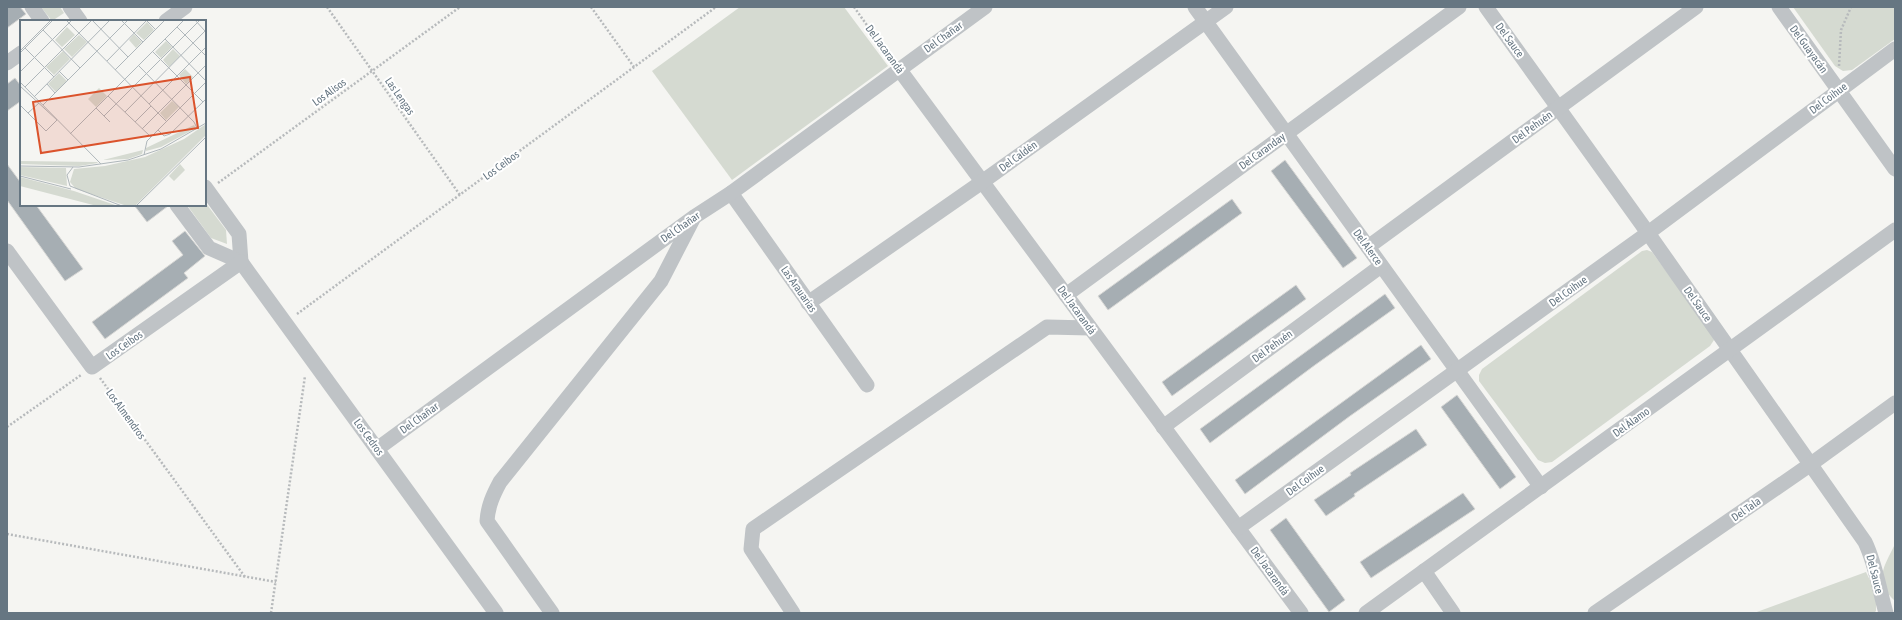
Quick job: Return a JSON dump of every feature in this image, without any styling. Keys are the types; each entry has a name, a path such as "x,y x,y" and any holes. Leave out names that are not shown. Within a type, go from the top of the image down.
{"street":[{"path":"32,7 41,20"},
{"path":"167,20 185,7"},
{"name":"Del Chañar","path":"377,449 694,217 731,193 985,7"},
{"name":"Del Alerce","path":"1195,7 1541,487"},
{"name":"Del Caldén","path":"808,303 982,182 1226,7"},
{"name":"Del Caranday","path":"1066,295 1459,7"},
{"name":"Del Sauce","path":"1486,7 1648,232 1865,542 1873,558 1878,588 1886,613"},
{"name":"Del Pehuén","path":"1368,247 1696,7"},
{"name":"Del Guayacán","path":"1779,7 1895,168"},
{"name":"Del Coihue","path":"1238,528 1648,232 1895,48"},
{"path":"7,63 20,54"},
{"name":"Del Jacarandá","path":"899,69 1301,613"},
{"path":"178,206 209,248 241,262 239,234 206,188"},
{"name":"Las Arauarias","path":"731,193 867,385"},
{"path":"552,613 487,520 487,512 492,496 500,482 661,281 694,217"},
{"name":"Del Álamo","path":"1366,613 1895,230"},
{"path":"7,251 92,367"},
{"name":"Los Cedros","path":"241,262 496,613"},
{"name":"Los Ceibos","path":"92,367 241,262"},
{"name":"Del Pehuén","path":"1163,427 1382,266"},
{"path":"793,613 751,549 753,528 1046,327 1090,328"},
{"name":"Del Tala","path":"1595,613 1811,464 1895,403"},
{"path":"1424,571 1453,613"}],"path":[{"name":"Las Lengas","path":"327,7 460,194"},
{"name":"Los Alisos","path":"206,188 460,7"},
{"path":"591,7 634,67"},
{"name":"Los Ceibos","path":"285,323 716,7"},
{"name":"Del Jacarandá","path":"854,7 899,69"},
{"path":"1839,90 1841,30 1851,7"},
{"path":"271,613 308,355"},
{"path":"7,427 92,367"},
{"name":"Los Almendros","path":"92,367 245,577"},
{"path":"7,534 276,582"}],"shaded area":[{"path":"41,7 60,7 64,13 51,20"},
{"path":"740,7 844,7 888,66 732,180 652,71"},
{"path":"1793,7 1895,7 1895,39 1852,70 1843,71 1835,66"},
{"path":"206,203 226,230 227,244 211,238 188,206 206,206"},
{"path":"1647,250 1652,252 1712,333 1714,340 1710,346 1552,462 1545,463 1538,460 1479,381 1479,375 1482,369 1642,251"},
{"path":"1895,544 1895,601 1888,593 1882,580 1884,567"},
{"path":"1866,572 1876,593 1876,611 1874,613 1754,613"}],"building":[{"path":"7,7 20,7 26,14 7,28"},
{"path":"15,78 20,85 20,102 7,111 7,84"},
{"path":"1285,160 1357,258 1343,268 1271,171"},
{"path":"7,164 20,182 20,206 37,206 83,269 65,281 7,200"},
{"path":"1232,199 1242,213 1108,310 1098,296"},
{"path":"135,206 168,206 147,222"},
{"path":"185,231 205,256 184,273 188,278 105,339 92,322 183,255 172,241"},
{"path":"1296,285 1306,299 1172,396 1162,382"},
{"path":"1385,294 1395,308 1210,443 1200,429"},
{"path":"1421,345 1431,359 1350,416 1245,494 1235,480"},
{"path":"1457,395 1516,477 1500,489 1441,407"},
{"path":"1416,429 1427,445 1354,494 1355,496 1326,516 1314,500 1351,475 1350,473"},
{"path":"1463,493 1475,509 1371,578 1360,562"},
{"path":"1286,518 1345,600 1329,612 1270,530"}]}
